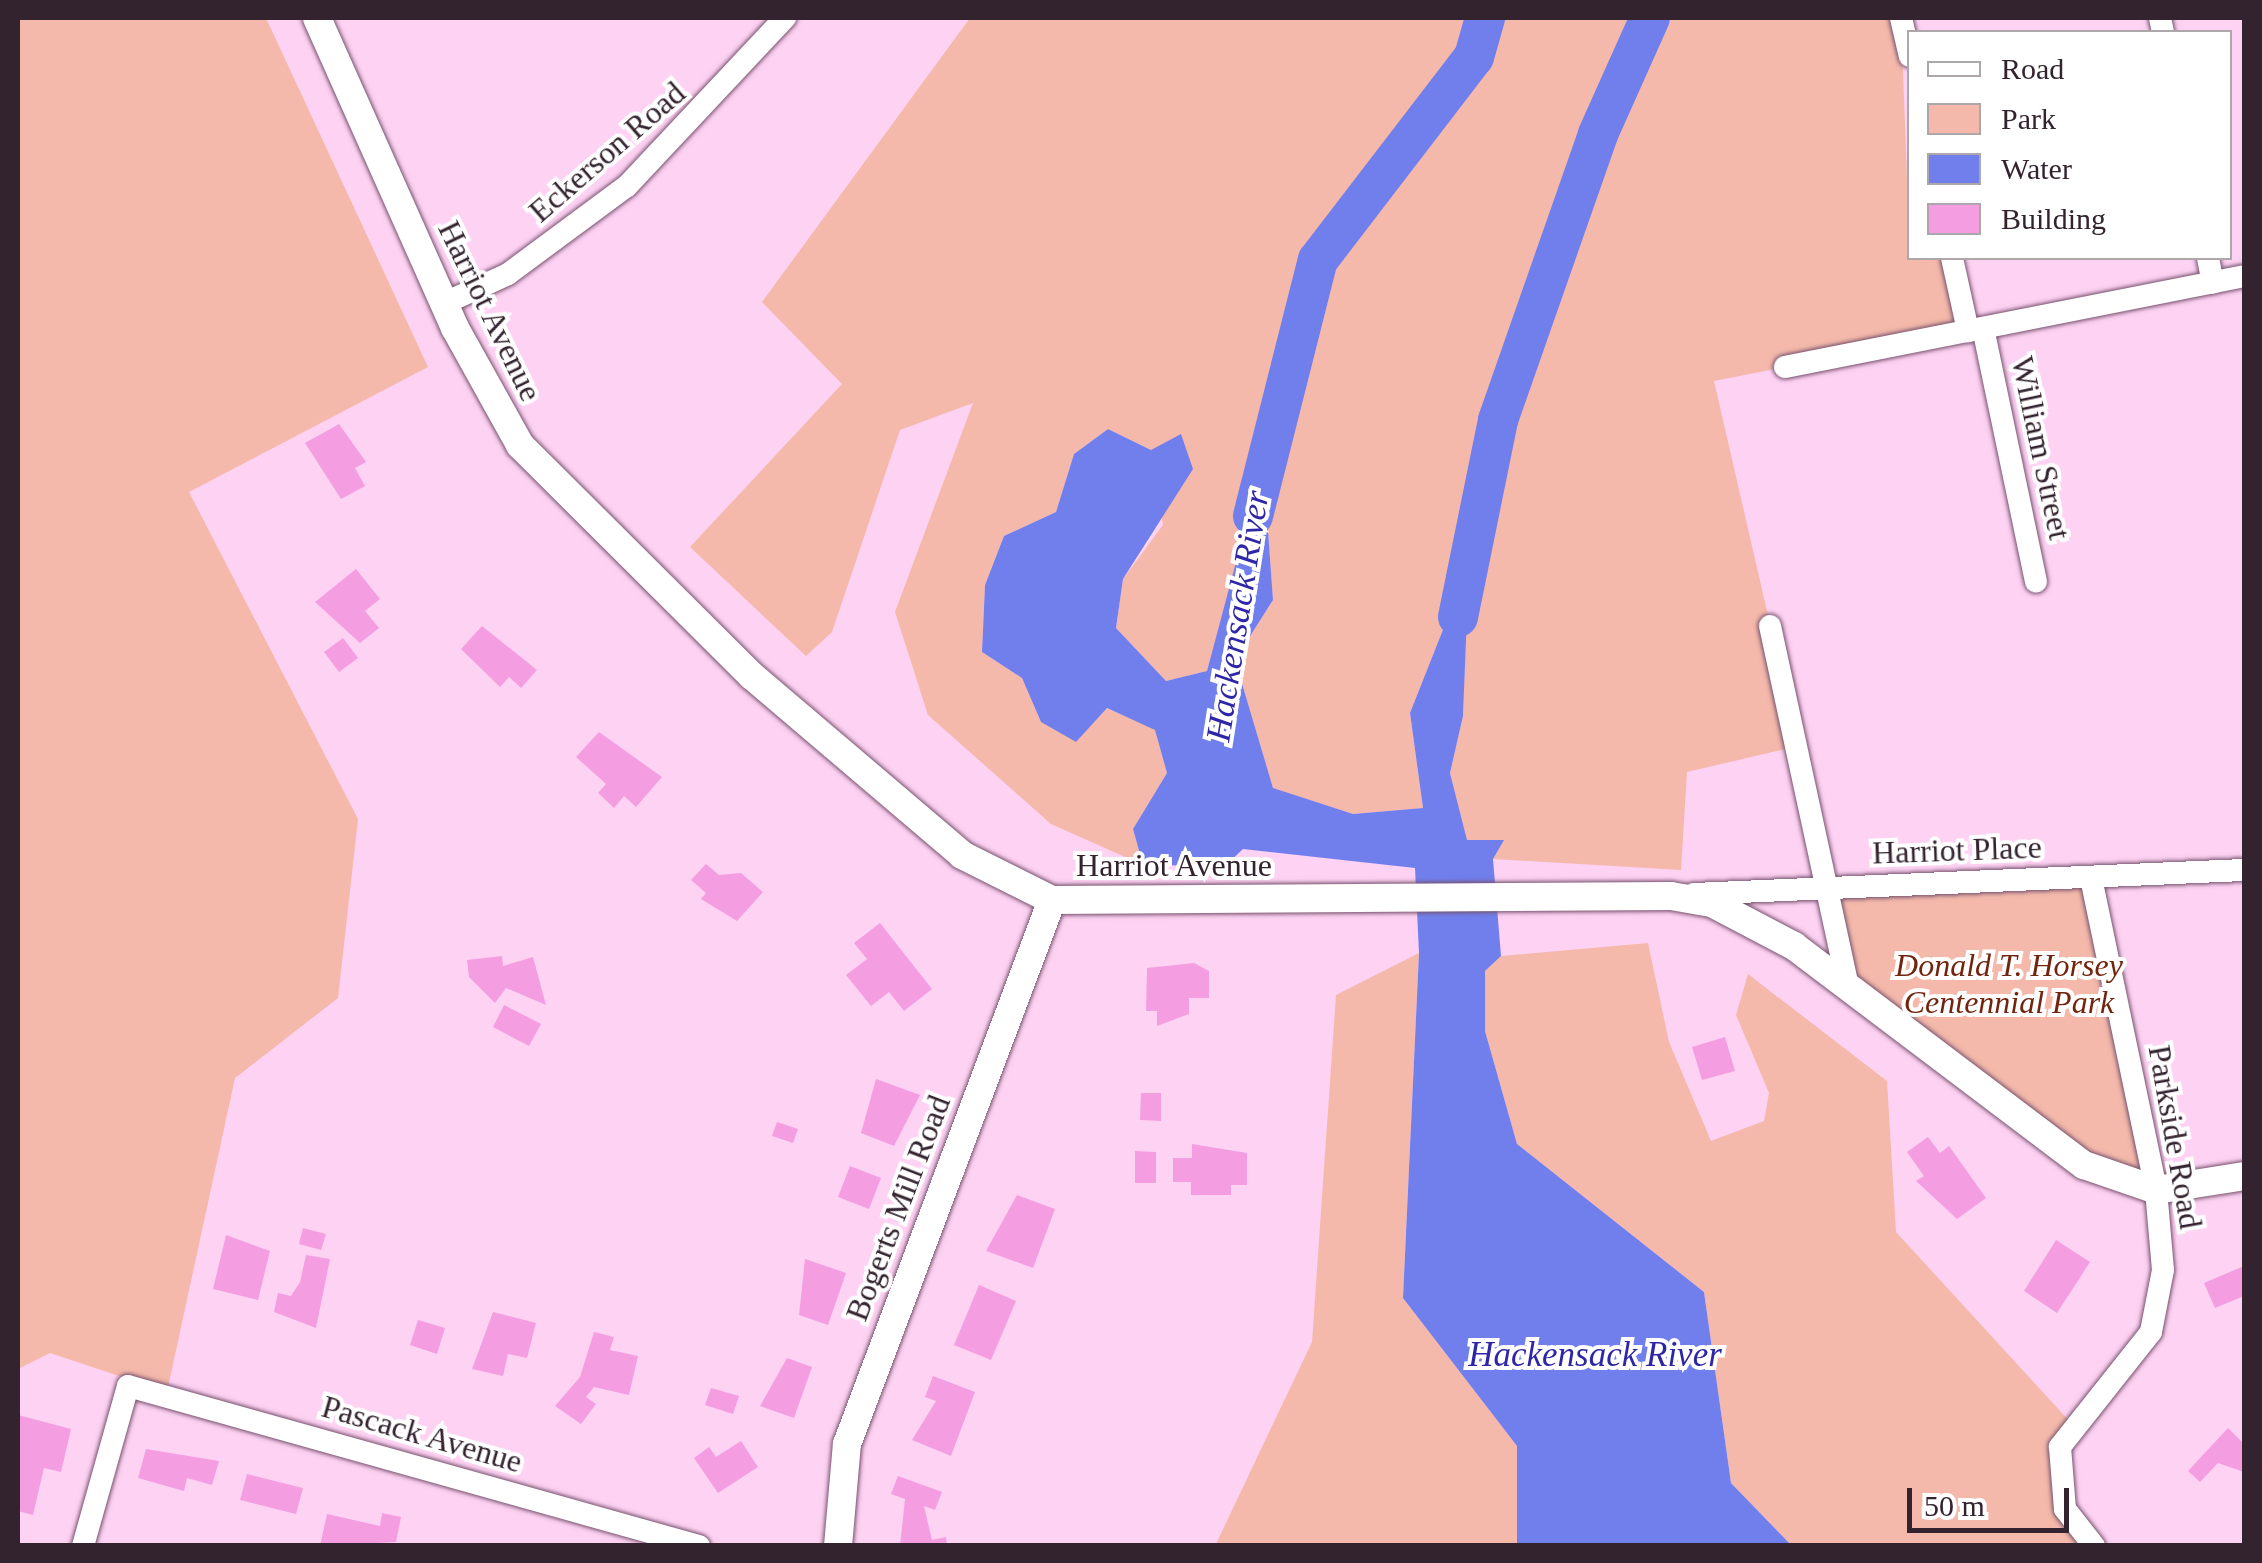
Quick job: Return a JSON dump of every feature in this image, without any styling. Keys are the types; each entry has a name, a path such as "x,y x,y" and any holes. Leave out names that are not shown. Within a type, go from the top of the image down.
{"street":[{"name":"Harriot Avenue","path":"317,18 497,412 575,507 916,820 962,855 1052,900 1671,896 1755,921 2046,1142 2156,1190"},
{"name":"Eckerson Road","path":"444,302 508,274 627,186 785,18"},
{"name":"William Street","path":"1953,260 1975,329 2036,582"},
{"path":"2208,260 2213,283"},
{"path":"1785,367 2244,276"},
{"path":"1770,626 1830,886 1849,990"},
{"name":"Harriot Place","path":"1671,896 2244,870"},
{"name":"Parkside Road","path":"2091,878 2156,1190 2163,1270 2151,1332 2060,1446 2066,1509 2094,1546"},
{"name":"Bogerts Mill Road","path":"838,1546 847,1444 1052,900"},
{"path":"2156,1190 2244,1176"},
{"name":"Pascack Avenue","path":"83,1546 128,1386 699,1546"}],"green space":[{"path":"18,18 266,18 428,367 189,492 358,819 338,998 235,1078 167,1392 50,1353 18,1369"},
{"path":"970,18 1901,18 1907,260 1952,260 1968,331 1714,381 1798,746 1687,772 1681,870 1493,859 1503,841 1467,841 1450,773 1463,716 1468,567 1410,713 1423,808 1353,814 1273,789 1235,660 1273,600 1263,466 1207,671 1166,681 1116,628 1123,579 1163,525 1151,450 1108,429 1074,454 1056,512 1004,536 985,585 982,652 1022,678 1041,722 1106,708 1155,729 1167,773 1133,829 1143,865 1051,824 928,715 895,612 973,403 900,430 832,632 806,656 690,547 842,384 762,302"},
{"name":"Donald T. Horsey Centennial Park","path":"2091,878 2156,1190 2126,1182 1849,990 1829,887"},
{"path":"1648,943 1669,1042 1711,1141 1764,1121 1769,1093 1736,1015 1748,974 1887,1081 1896,1232 2072,1424 2058,1467 2094,1545 1791,1545 1731,1483 1704,1292 1517,1144 1485,1031 1485,971 1501,956"},
{"path":"1419,953 1403,1298 1517,1446 1517,1545 1215,1546 1312,1342 1336,995"}],"water":[{"path":"1108,429 1151,450 1181,434 1193,469 1123,579 1116,628 1166,681 1207,671 1263,461 1273,600 1235,660 1273,788 1353,814 1423,808 1410,713 1469,564 1463,716 1450,773 1467,840 1504,840 1493,859 1501,956 1485,971 1485,1031 1517,1144 1704,1292 1731,1483 1791,1545 1517,1545 1517,1446 1403,1298 1419,953 1415,868 1243,849 1225,866 1143,865 1133,829 1167,773 1155,730 1107,708 1076,742 1041,722 1022,678 982,652 985,585 1004,536 1056,512 1074,454"}],"building":[{"path":"339,424 366,462 355,468 365,486 341,499 305,443"},
{"path":"356,569 380,599 365,611 379,628 360,643 315,602"},
{"path":"482,626 537,670 521,688 509,677 500,687 461,649"},
{"path":"343,638 358,658 339,672 324,652"},
{"path":"599,732 662,777 636,807 624,796 614,808 598,793 606,784 576,757"},
{"path":"706,864 719,875 741,873 763,892 737,921 701,899 706,893 691,880"},
{"path":"880,923 932,989 904,1011 889,992 871,1006 846,975 867,959 854,943"},
{"path":"502,956 503,966 533,957 546,1005 506,988 495,1003 469,977 467,960"},
{"path":"1194,963 1209,971 1209,998 1189,998 1189,1014 1157,1026 1157,1011 1146,1011 1147,968"},
{"path":"504,1005 541,1024 529,1046 493,1027"},
{"path":"1725,1037 1735,1071 1702,1080 1692,1047"},
{"path":"876,1079 920,1095 894,1146 861,1133"},
{"path":"1141,1093 1161,1093 1161,1121 1140,1120"},
{"path":"777,1122 798,1129 793,1143 772,1136"},
{"path":"1928,1137 1940,1153 1949,1146 1986,1198 1957,1219 1916,1181 1924,1176 1907,1152"},
{"path":"1192,1144 1247,1153 1247,1185 1231,1185 1231,1195 1191,1195 1191,1182 1173,1182 1173,1158 1192,1158"},
{"path":"1135,1151 1156,1152 1156,1183 1135,1183"},
{"path":"850,1166 881,1178 869,1209 838,1197"},
{"path":"1017,1195 1055,1209 1033,1268 986,1251"},
{"path":"303,1228 326,1234 321,1250 299,1244"},
{"path":"226,1235 270,1251 258,1300 213,1289"},
{"path":"2056,1240 2090,1262 2057,1313 2024,1291"},
{"path":"306,1255 330,1259 316,1328 274,1312 278,1293 291,1296 300,1282"},
{"path":"805,1259 846,1273 828,1325 799,1315"},
{"path":"2244,1266 2244,1296 2215,1308 2204,1283"},
{"path":"979,1285 1016,1301 991,1360 954,1345"},
{"path":"493,1312 536,1323 527,1358 508,1354 503,1376 472,1369"},
{"path":"418,1320 445,1328 437,1354 410,1345"},
{"path":"594,1332 614,1337 610,1350 638,1356 629,1395 594,1387 586,1397 596,1404 581,1424 555,1406 580,1377"},
{"path":"787,1358 812,1367 794,1418 760,1406"},
{"path":"933,1376 975,1392 951,1456 912,1440 936,1401 925,1397"},
{"path":"711,1388 739,1396 733,1414 705,1405"},
{"path":"18,1415 71,1429 61,1472 44,1468 33,1515 18,1511"},
{"path":"2228,1428 2244,1444 2244,1472 2218,1463 2200,1482 2188,1471"},
{"path":"741,1441 758,1467 718,1493 694,1458 709,1447 716,1457"},
{"path":"146,1449 219,1461 212,1485 187,1478 184,1491 138,1478"},
{"path":"247,1474 303,1488 296,1514 240,1500"},
{"path":"898,1476 942,1492 935,1510 924,1506 932,1540 946,1537 947,1546 900,1546 905,1499 891,1494"},
{"path":"382,1513 401,1517 396,1542 320,1546 327,1514 380,1526"}],"waterway":[{"name":"Hackensack River","path":"1253,516 1318,260 1474,57 1485,18"},
{"path":"1458,617 1498,420 1598,134 1650,18"}]}
